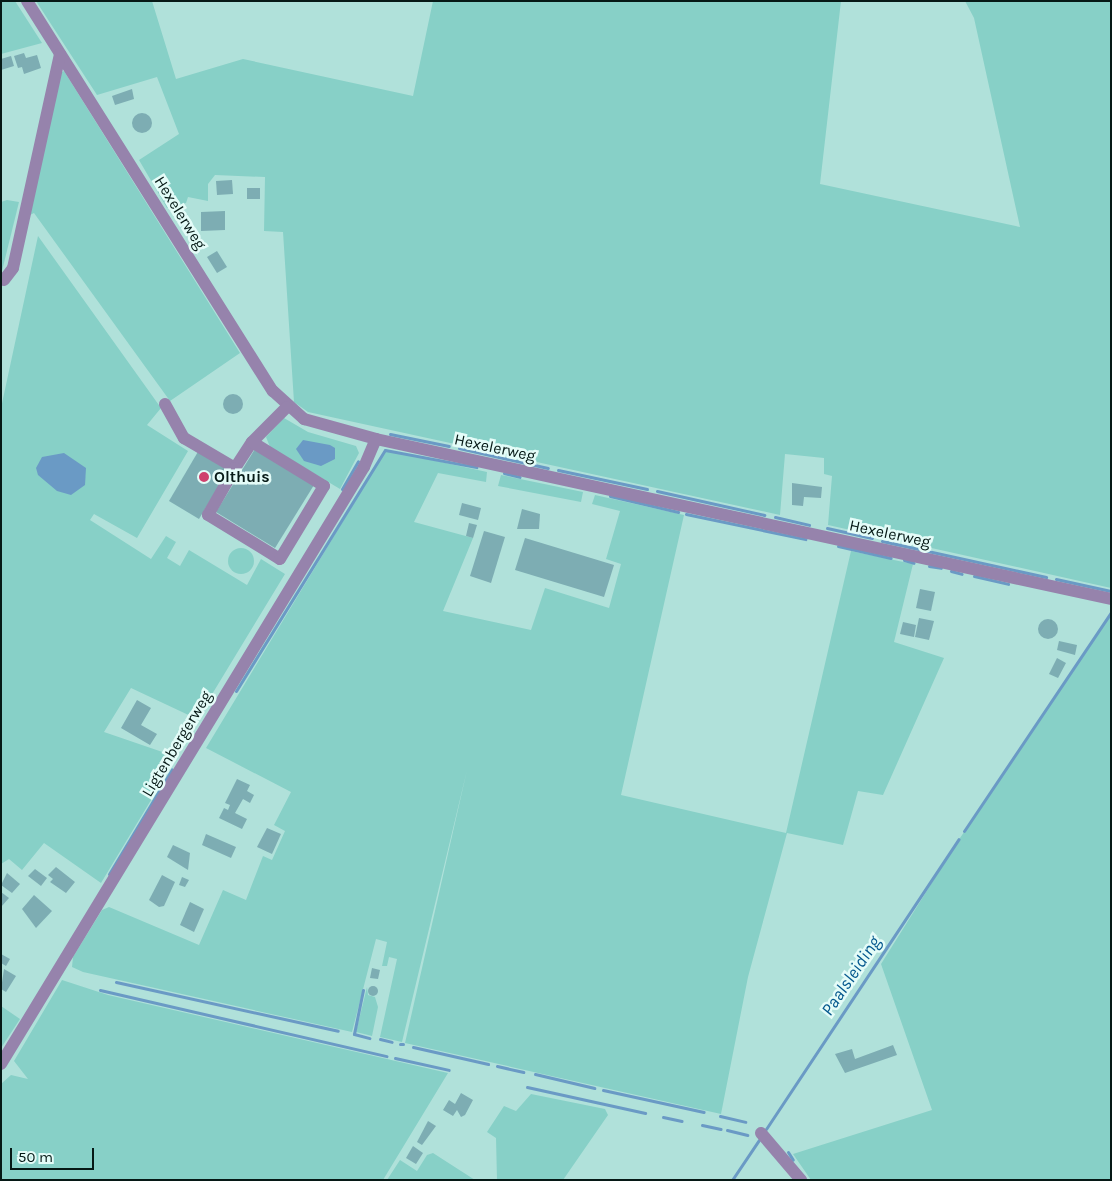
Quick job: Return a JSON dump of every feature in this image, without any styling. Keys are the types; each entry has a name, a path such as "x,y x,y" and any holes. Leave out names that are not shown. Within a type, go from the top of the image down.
{"street":[{"name":"Hexelerweg","path":"27,1 268,383 287,406 310,423 1111,599"},
{"path":"4,280 13,268 60,54"},
{"path":"165,404 184,438 235,468"},
{"path":"252,442 324,486 280,560 208,515 252,442 287,406"},
{"name":"Ligtenbergerweg","path":"1,1064 364,467 376,439"},
{"path":"761,1133 801,1180"}],"shaded area":[{"path":"1,1 15,1 42,43 1,54"},
{"path":"36,1 152,1 176,79 243,59 413,96 433,1 841,1 820,184 1020,227 974,18 965,1 1111,1 1111,588 828,525 832,476 824,474 824,458 785,454 780,515 308,412 294,402 283,232 264,231 265,177 215,175 208,184 208,201 188,197 186,203 167,208 139,160 179,134 157,77 97,95"},
{"path":"64,71 240,353 170,401 34,213 30,215 60,73"},
{"path":"7,200 19,202 1,275 1,202"},
{"path":"38,236 161,408 147,425 188,451 137,538 94,514 90,520 151,559 166,536 176,542 167,558 180,566 189,550 247,585 261,559 285,574 197,719 131,688 104,732 177,757 101,883 44,843 22,870 9,859 1,864 1,408"},
{"path":"284,418 308,432 356,446 359,453 340,489 270,447 266,437"},
{"path":"303,440 330,445 335,448 335,459 321,466 304,461 296,449"},
{"path":"386,450 487,472 486,482 438,473 414,522 473,538 443,611 531,630 545,588 609,608 621,564 606,559 620,511 592,504 595,495 684,515 621,795 786,833 851,551 913,564 894,642 944,658 883,795 858,791 843,845 787,833 748,977 721,1114 405,1043 467,770 402,1042 380,1037 397,959 389,957 387,966 382,966 387,942 376,939 352,1032 83,972 72,967 73,957 102,910 109,907 199,945 223,890 246,900 263,856 272,860 285,831 274,825 291,792 206,748"},
{"path":"64,453 86,468 85,485 71,495 57,491 38,475 36,468 42,457"},
{"path":"501,475 583,492 581,502 498,486"},
{"path":"241,548 250,552 254,561 250,570 241,574 232,570 228,561 232,552"},
{"path":"1111,615 1111,1180 811,1180 793,1154 932,1110 881,964 960,838"},
{"path":"62,980 108,995 448,1073 383,1180 1,1180 1,1084 11,1075 28,1079 14,1061"},
{"path":"367,987 368,995 375,997 378,1007 372,1036 356,1032"},
{"path":"1,1006 20,1019 1,1048"},
{"path":"531,1094 605,1109 608,1115 563,1180 497,1180 496,1138 487,1132 504,1106 516,1111"},
{"path":"433,1153 475,1180 387,1180 400,1160 417,1171 427,1155"}],"building":[{"path":"24,53 26,58 37,55 41,68 24,74 22,67 18,68 14,56"},
{"path":"11,56 14,66 1,70 1,59"},
{"path":"132,89 134,99 115,105 112,96"},
{"path":"142,113 149,116 152,123 149,130 142,133 135,130 132,123 135,116"},
{"path":"232,180 233,194 217,195 216,181"},
{"path":"247,188 260,188 260,199 247,199"},
{"path":"225,211 225,230 201,231 201,212"},
{"path":"217,251 227,267 217,273 207,257"},
{"path":"229,394 237,394 243,400 243,408 237,414 229,414 223,408 223,400"},
{"path":"255,449 314,485 275,548 216,512"},
{"path":"199,450 229,469 199,519 169,501"},
{"path":"792,483 822,487 821,498 804,497 803,506 792,505"},
{"path":"462,503 481,508 478,520 459,515"},
{"path":"522,509 540,514 539,529 517,529"},
{"path":"469,523 477,525 473,538 466,536"},
{"path":"484,531 505,537 491,583 470,576"},
{"path":"525,538 614,565 604,597 515,570"},
{"path":"920,589 935,592 931,611 916,608"},
{"path":"919,618 934,621 929,640 915,637"},
{"path":"1048,619 1055,622 1058,629 1055,636 1048,639 1041,636 1038,629 1041,622"},
{"path":"903,622 916,625 914,637 900,634"},
{"path":"1059,641 1077,645 1075,655 1057,650"},
{"path":"1057,658 1066,663 1058,678 1049,674"},
{"path":"137,700 151,708 141,725 157,734 150,745 121,728"},
{"path":"237,779 250,785 247,791 254,795 250,803 243,799 235,813 247,819 242,829 219,818 224,808 228,810 230,805 225,803"},
{"path":"267,828 281,834 272,854 257,847"},
{"path":"206,834 236,847 231,858 202,845"},
{"path":"173,845 190,853 188,870 167,857"},
{"path":"56,867 75,882 66,893 50,882 53,879 48,875"},
{"path":"35,869 47,878 41,886 28,876"},
{"path":"7,873 20,884 12,893 1,885"},
{"path":"162,875 175,882 164,906 159,907 149,900"},
{"path":"182,877 189,880 185,887 179,885"},
{"path":"1,892 9,898 1,907"},
{"path":"34,895 52,911 36,928 22,909"},
{"path":"190,902 204,909 194,932 180,925"},
{"path":"1,954 10,959 6,966 1,963"},
{"path":"372,968 380,970 378,979 370,978"},
{"path":"4,969 16,976 6,992 1,989"},
{"path":"371,986 375,986 378,991 375,996 371,996 368,993 368,989"},
{"path":"893,1045 897,1055 845,1073 835,1054 852,1049 855,1059"},
{"path":"461,1093 473,1100 465,1115 461,1117 457,1110 453,1116 443,1110 449,1100 455,1104"},
{"path":"428,1121 436,1126 422,1145 417,1142"},
{"path":"413,1146 423,1153 416,1164 406,1158"}],"waterway":[{"path":"390,434 449,446"},
{"path":"459,448 548,468"},
{"path":"236,691 385,450 476,467"},
{"path":"342,489 358,461"},
{"path":"558,470 647,489"},
{"path":"504,473 520,477"},
{"path":"657,491 764,515"},
{"path":"610,496 678,512"},
{"path":"686,514 805,539"},
{"path":"775,517 809,525"},
{"path":"827,528 872,538"},
{"path":"882,541 1046,577"},
{"path":"838,546 891,558"},
{"path":"904,560 914,563"},
{"path":"929,566 941,568"},
{"path":"951,571 962,574"},
{"path":"974,576 1008,584"},
{"path":"1056,579 1111,591"},
{"name":"Paalsleiding","path":"964,831 1111,612"},
{"path":"109,874 172,769"},
{"name":"Paalsleiding","path":"766,1129 959,839"},
{"path":"116,982 338,1031"},
{"path":"100,990 386,1056"},
{"path":"363,990 354,1034 369,1038"},
{"path":"380,1039 392,1042"},
{"path":"413,1047 488,1064"},
{"path":"395,1058 449,1070"},
{"path":"497,1066 523,1072"},
{"path":"535,1074 594,1088"},
{"path":"527,1087 645,1113"},
{"path":"603,1090 704,1112"},
{"path":"720,1116 745,1122"},
{"path":"663,1117 682,1121"},
{"path":"702,1125 721,1129"},
{"path":"727,1130 747,1135"},
{"name":"Paalsleiding","path":"732,1180 759,1140"},
{"path":"788,1152 793,1160"}],"place":[{"name":"Olthuis","path":"204,477"}]}
